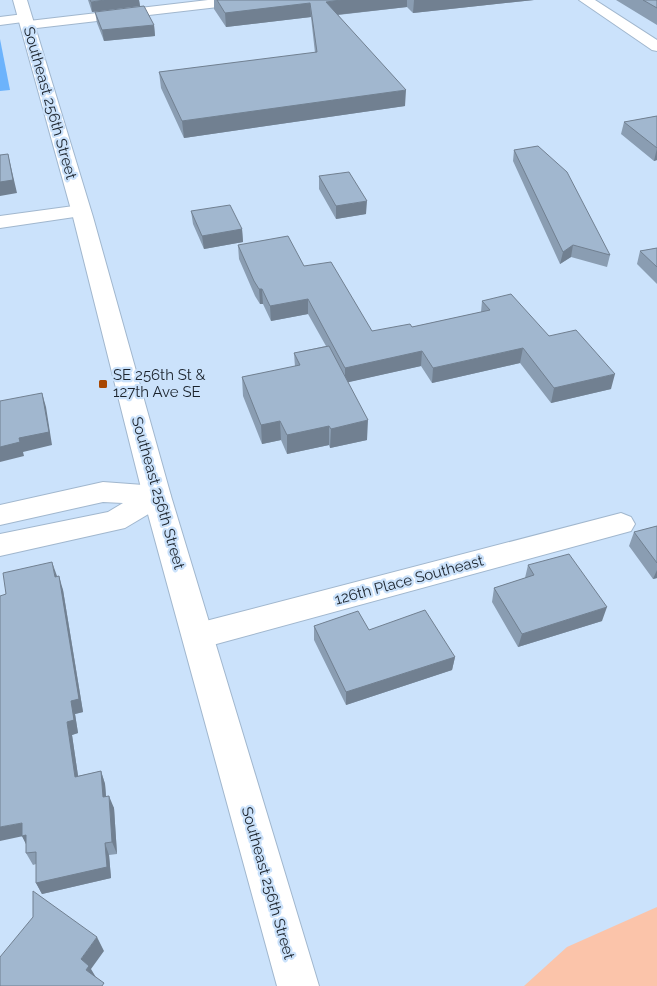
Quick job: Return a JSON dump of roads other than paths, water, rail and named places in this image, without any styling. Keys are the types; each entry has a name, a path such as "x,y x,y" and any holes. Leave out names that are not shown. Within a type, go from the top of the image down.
{"main road":[{"name":"Southeast 256th Street","path":"20,0 81,211 157,496 298,986"},
{"path":"0,21 26,21 171,4 244,0"},
{"path":"586,0 657,47"},
{"path":"0,222 81,211"},
{"path":"0,515 103,492 157,496"},
{"path":"0,545 115,521 157,496"},
{"name":"126th Place Southeast","path":"198,636 621,524"}],"water":[{"path":"0,39 10,90 0,91"}],"place":[{"name":"SE 256th St & 127th Ave SE","path":"103,384"}]}
